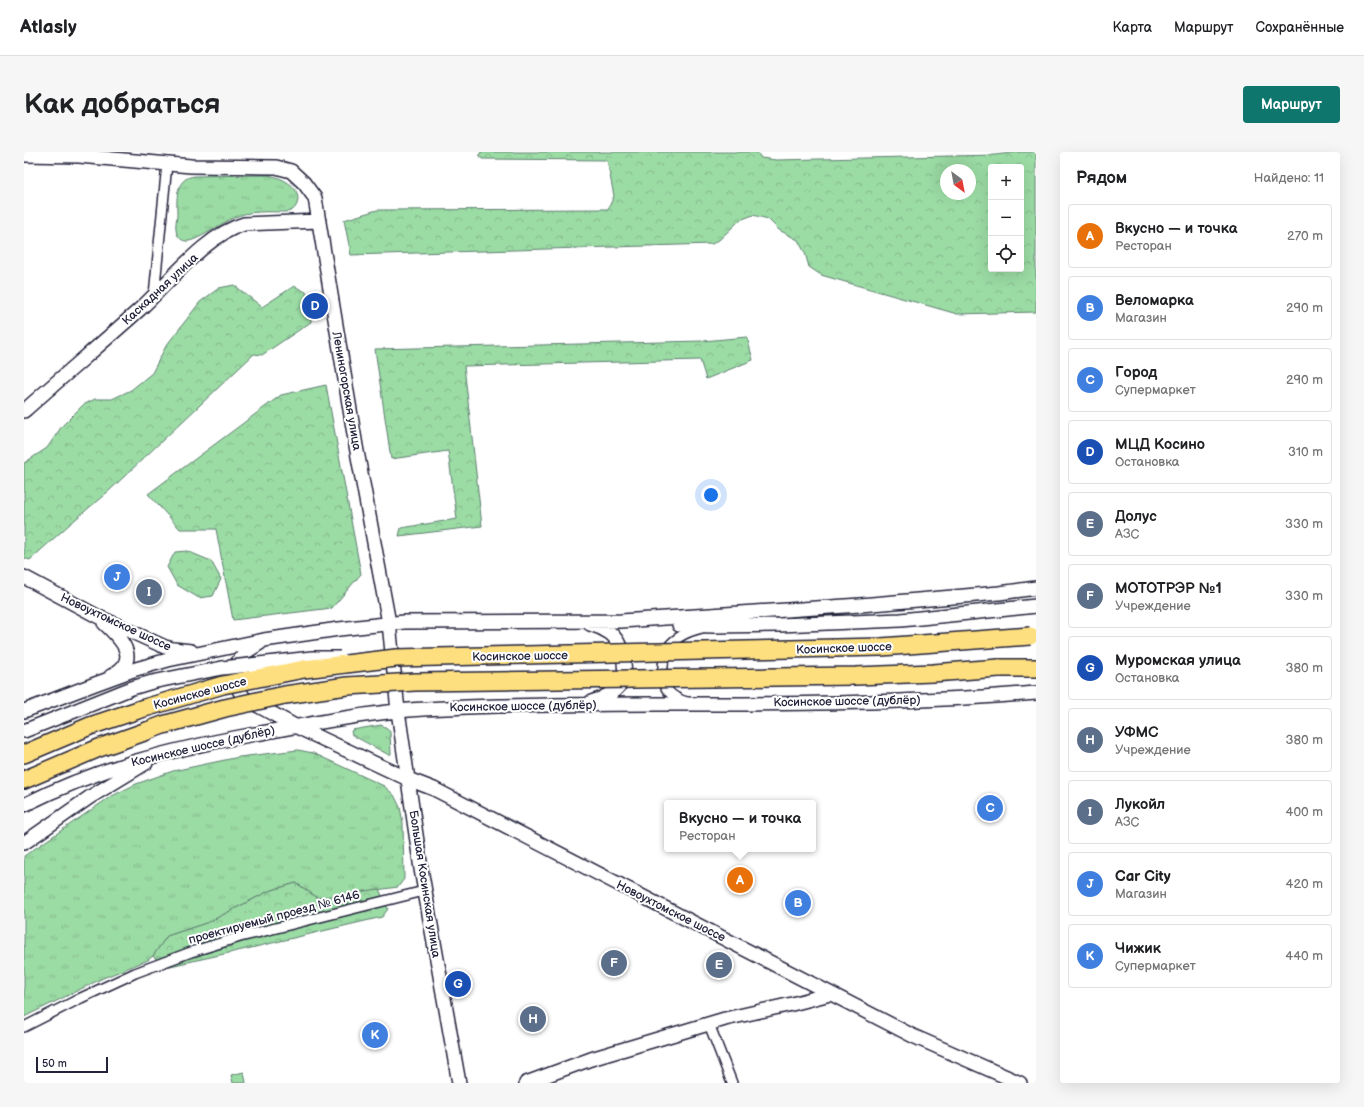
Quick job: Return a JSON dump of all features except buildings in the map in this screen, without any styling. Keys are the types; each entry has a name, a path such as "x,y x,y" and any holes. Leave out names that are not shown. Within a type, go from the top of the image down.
{"highway":[{"name":"Косинское шоссе","path":"24,754 90,726 223,684 304,669 396,658 881,647 1033,635"},
{"name":"Косинское шоссе","path":"24,780 99,748 163,725 225,708 285,695 347,686 415,682 856,676 932,673 999,668 1036,668"}],"main road":[{"name":"Лениногорская улица","path":"24,155 79,156 167,164 270,167 290,171 304,182 315,198 356,446 389,623 398,711"},
{"name":"Каскадная улица","path":"24,411 154,295 205,247 230,230 244,224 319,220"},
{"name":"Новоухтомское шоссе","path":"24,578 97,616 173,649 184,651 211,651"},
{"path":"24,712 96,684 162,662 264,640 339,629 389,623 434,621 621,621 860,605 999,593 1036,588"},
{"path":"621,621 713,626 901,620 1036,606"},
{"path":"96,684 119,670 124,664 127,653 121,640 97,616"},
{"path":"582,704 605,697 616,689 623,680 624,665 620,647 611,634 599,627 584,622"},
{"name":"Новоухтомское шоссе","path":"264,640 246,652 234,667 234,682 244,698 295,726 408,779 434,789 913,1036 1020,1083"},
{"path":"24,731 138,686 222,668 312,658 396,658"},
{"name":"Косинское шоссе (дублёр)","path":"24,805 79,780 116,766 164,753 295,726 398,711 430,708 582,704 820,703 969,698 1036,693"},
{"name":"Большая Косинская улица","path":"398,711 424,890 459,1083"},
{"path":"24,843 90,797 164,753"},
{"path":"526,1083 591,1059 709,1024 830,994"}],"street":[{"path":"154,295 167,164"},
{"path":"694,704 679,699 667,690 663,677 663,665 668,647 680,636 693,630 713,626"},
{"name":"проектируемый проезд № 6146","path":"24,1026 135,973 191,952 240,936 424,890"},
{"path":"709,1024 732,1083"}],"green space":[{"path":"481,152 757,152 761,158 776,160 995,155 1019,152 1036,152 1036,312 957,314 821,275 809,267 805,253 798,240 779,230 768,219 753,215 740,220 719,240 712,244 351,255 344,220 377,210 608,209 614,196 607,160 482,159 479,155"},
{"path":"266,175 277,177 289,183 297,192 297,204 293,210 287,212 259,212 239,215 196,239 186,241 179,237 176,232 177,197 183,181 195,176"},
{"path":"234,285 262,307 294,286 306,292 311,322 262,355 254,354 110,490 30,560 24,558 24,463 47,448 62,426 83,405 95,399 112,399 131,390 152,373 166,346 200,302 219,288"},
{"path":"747,337 753,360 706,379 700,360 464,366 482,526 399,536 401,528 457,519 448,451 391,459 375,349 703,341"},
{"path":"326,385 361,574 332,608 233,620 216,529 180,529 148,494 281,395"},
{"path":"187,551 211,561 221,579 213,596 199,598 177,585 167,567 175,552"},
{"path":"381,725 387,728 390,732 391,754 389,755 352,735 351,732 352,730"},
{"path":"298,750 313,753 384,786 394,795 400,807 403,823 404,879 398,887 318,898 296,883 269,891 209,922 167,936 153,956 148,960 103,978 24,1017 24,856 110,797 136,784 173,771 239,757"},
{"path":"296,883 318,898 379,889 388,909 382,917 166,967 153,956 167,936 209,922 269,891"},
{"path":"244,1072 246,1083 233,1083 231,1075"}],"place":[{"name":"МЦД Косино","path":"315,306"},
{"name":"Car City","path":"117,577"},
{"name":"Лукойл","path":"149,592"},
{"name":"Город","path":"990,808"},
{"name":"Вкусно — и точка","path":"740,880"},
{"name":"Веломарка","path":"798,903"},
{"name":"МОТОТРЭР №1","path":"614,963"},
{"name":"Долус","path":"719,965"},
{"name":"Муромская улица","path":"458,984"},
{"name":"УФМС","path":"533,1019"},
{"name":"Чижик","path":"375,1035"}]}
